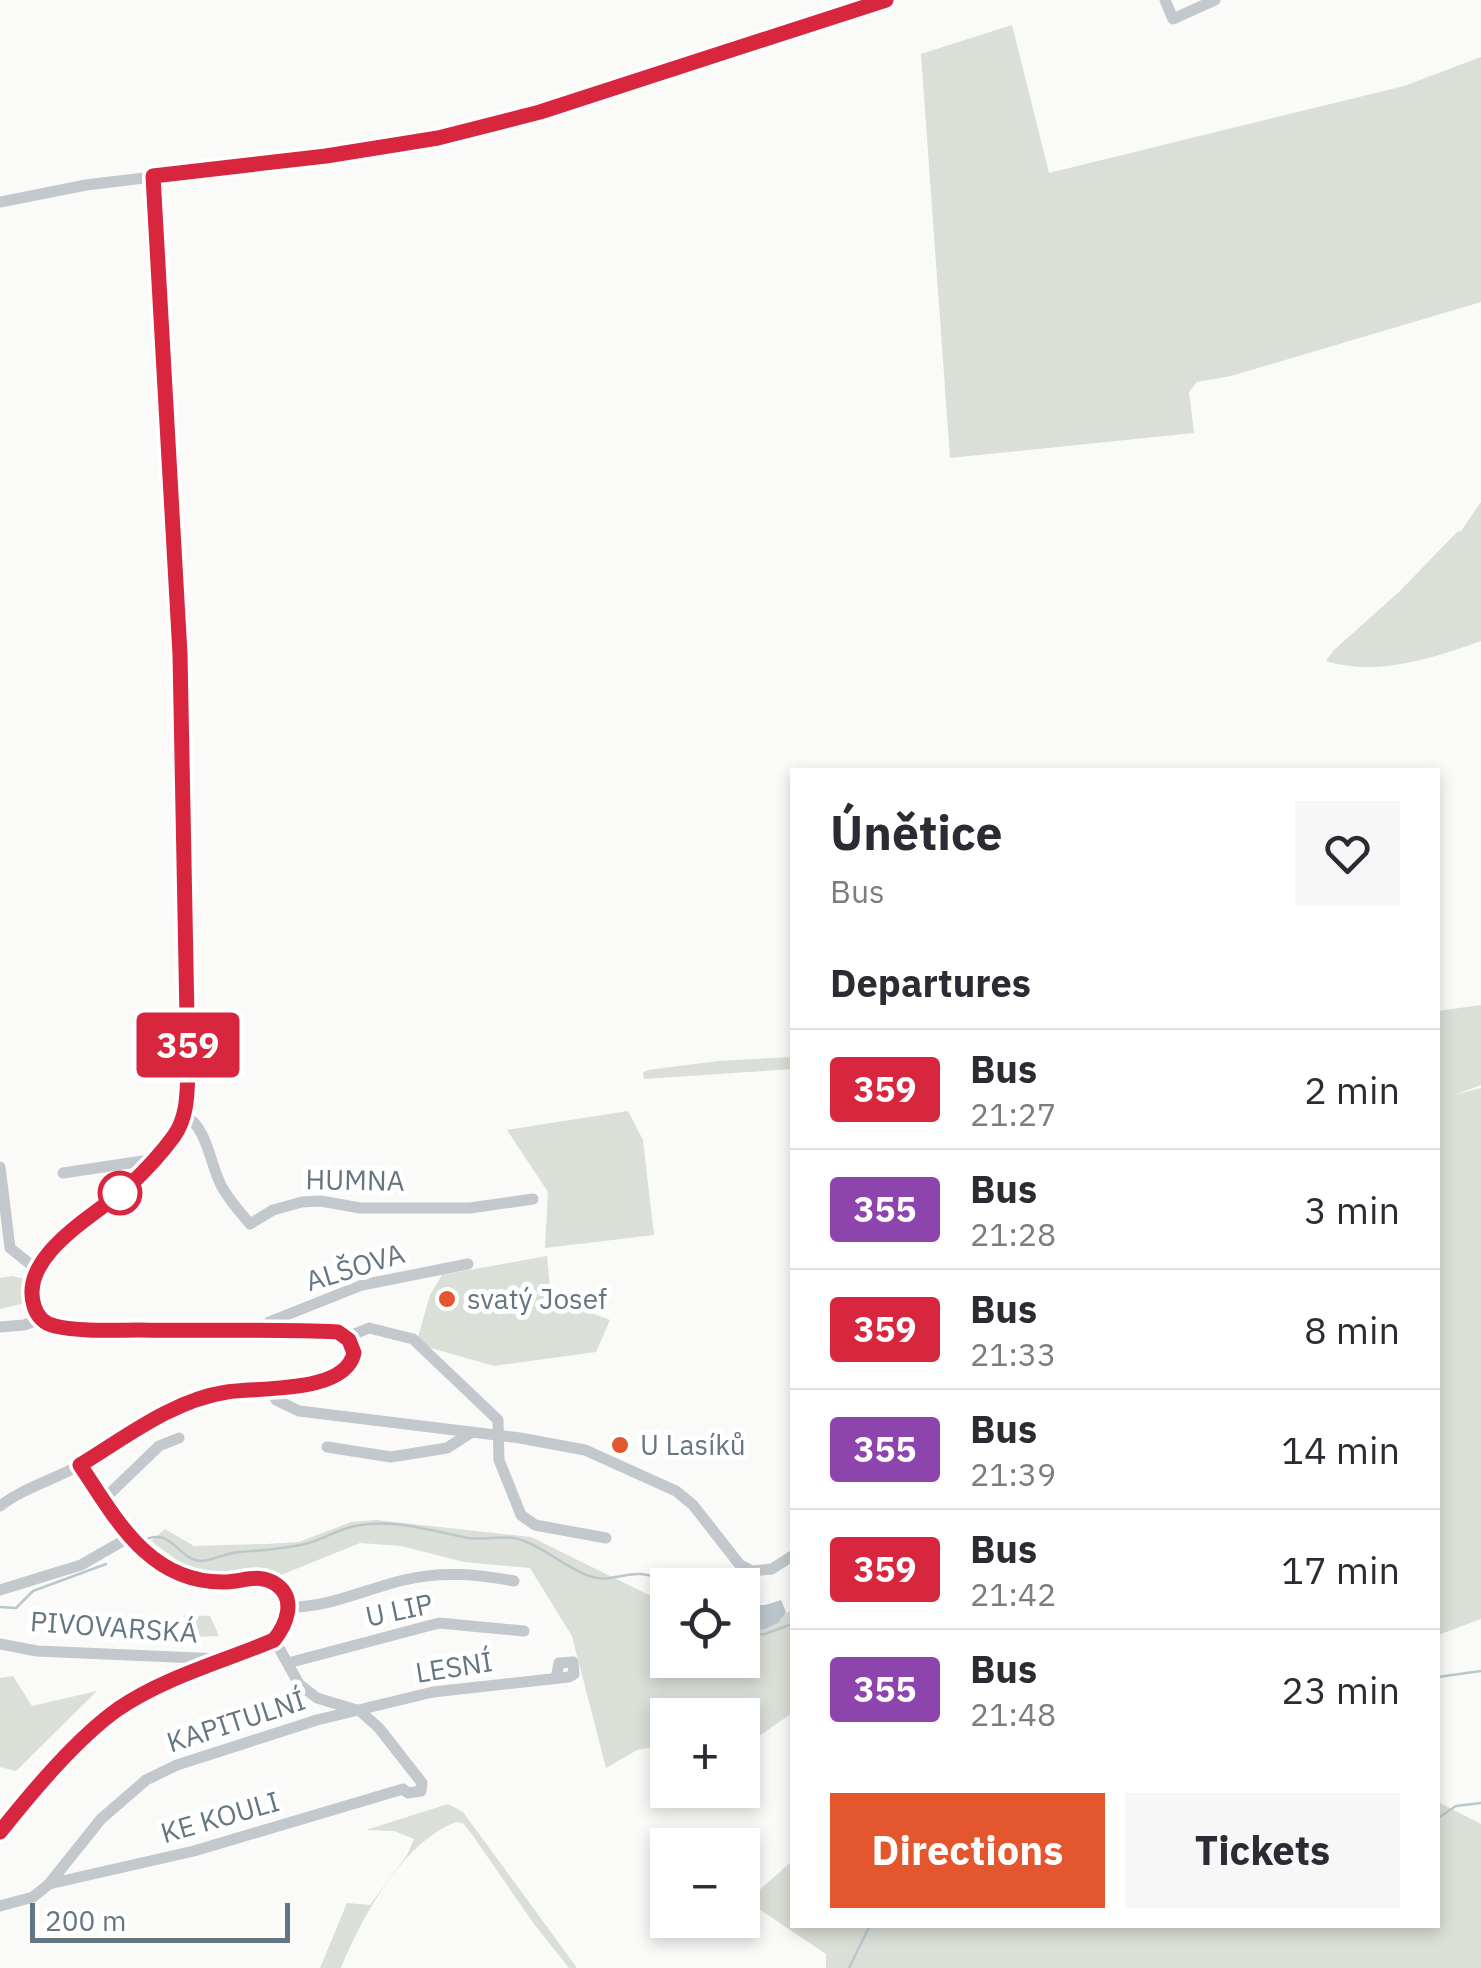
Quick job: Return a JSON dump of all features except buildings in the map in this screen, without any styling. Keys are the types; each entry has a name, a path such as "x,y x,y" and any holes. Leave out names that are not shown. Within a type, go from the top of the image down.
{"street":[{"path":"0,202 153,176 326,156 438,138 540,112 886,0"},
{"path":"1164,0 1173,19 1215,0"},
{"path":"0,1506 199,1398 225,1392 298,1387 337,1374 352,1360 353,1349 347,1337 334,1331 83,1329 52,1326 41,1319 33,1302 34,1283 47,1254 87,1217 125,1190 156,1158 184,1115 188,1070 180,654 153,176"},
{"name":"HUMNA","path":"184,1115 192,1119 202,1136 222,1188 250,1224 273,1210 302,1202 360,1208 470,1208 533,1199"},
{"path":"62,1172 156,1158"},
{"path":"0,1167 10,1248 39,1271"},
{"name":"ALŠOVA","path":"264,1332 269,1322 362,1286 468,1264"},
{"path":"0,1327 24,1326 41,1319"},
{"path":"347,1337 369,1328 413,1338 498,1420 499,1460 521,1514 535,1525 606,1538"},
{"path":"276,1400 299,1412 498,1435 585,1450 670,1488 693,1505 740,1565 752,1571 772,1569 790,1557"},
{"path":"327,1446 391,1457 447,1448 472,1432"},
{"path":"103,1500 159,1446 179,1438"},
{"path":"0,1832 82,1740 117,1710 158,1686 274,1640 282,1631 289,1607 284,1592 268,1580 204,1580 185,1576 141,1549 128,1538 80,1465"},
{"path":"2,1592 80,1565 128,1538"},
{"path":"289,1607 308,1608 406,1579 438,1574 478,1574 514,1581"},
{"name":"U LIP","path":"288,1663 439,1623 524,1630"},
{"path":"274,1640 298,1684 317,1698 360,1710"},
{"name":"PIVOVARSKÁ","path":"0,1644 37,1651 225,1659"},
{"name":"LESNÍ","path":"360,1710 433,1692 556,1678"},
{"path":"316,1720 317,1698"},
{"name":"KAPITULNÍ","path":"0,1906 32,1897 48,1884 101,1819 146,1780 210,1752 360,1710"},
{"name":"KE KOULI","path":"48,1884 194,1852 403,1788 408,1793 420,1790 422,1783 380,1728 360,1710"}],"shaded area":[{"path":"1012,25 1049,173 1404,86 1481,57 1481,302 1231,376 1197,382 1189,392 1194,433 950,458 921,54"},
{"path":"1481,502 1481,641 1424,659 1384,666 1326,661 1461,531"},
{"path":"1481,1005 1481,1085 1454,1095 1481,1088 1481,1619 1440,1634 1440,1011"},
{"path":"790,1057 790,1069 644,1079 643,1072 648,1070"},
{"path":"628,1111 643,1140 654,1235 545,1248 548,1192 507,1130"},
{"path":"547,1256 551,1298 610,1320 596,1352 494,1366 424,1346 418,1337 430,1295 442,1275"},
{"path":"0,1278 25,1279 25,1303 0,1309"},
{"path":"376,1520 531,1537 650,1596 650,1678 760,1678 760,1626 790,1611 790,1714 760,1735 760,1698 650,1698 650,1748 637,1750 606,1768 572,1636 530,1568 464,1562 401,1546 360,1543 281,1575 264,1571 224,1578 190,1568 151,1541 165,1529 194,1546 299,1542 351,1522"},
{"path":"781,1600 786,1612 778,1623 760,1630 760,1605"},
{"path":"184,1615 210,1616 219,1636 185,1637"},
{"path":"13,1676 32,1706 97,1691 16,1771 0,1767 0,1678"},
{"path":"1440,1803 1481,1824 1481,1968 826,1968 826,1954 760,1910 760,1889 790,1863 790,1928 1440,1928"},
{"path":"448,1804 463,1812 577,1968 569,1968 471,1833 463,1823 456,1822 436,1832 401,1864 372,1905 341,1968 320,1968 347,1903 370,1905 407,1855 414,1839 394,1831 366,1830"}],"waterway":[{"path":"142,1541 161,1537 187,1556 202,1561 305,1544 355,1526 398,1524 468,1538 514,1538 589,1576 650,1576"},
{"path":"0,1607 16,1608 33,1591 106,1564"},
{"path":"760,1634 790,1625"},
{"path":"1440,1677 1481,1671"},
{"path":"1440,1817 1456,1806 1481,1803"},
{"path":"849,1968 869,1928"}],"bus line":[{"name":"359","path":"0,1832 82,1740 117,1710 158,1686 274,1640 282,1631 289,1607 284,1592 268,1580 204,1580 185,1576 156,1560 128,1538 80,1465 168,1412 199,1398 308,1385 345,1370 354,1353 346,1335 338,1332 52,1326 41,1319 33,1302 34,1283 47,1254 87,1217 125,1190 156,1158 180,1127 186,1106 180,654 153,176 326,156 438,138 540,112 886,0"}],"place":[{"name":"svatý Josef","path":"447,1299"},
{"name":"U Lasíků","path":"620,1445"}]}
